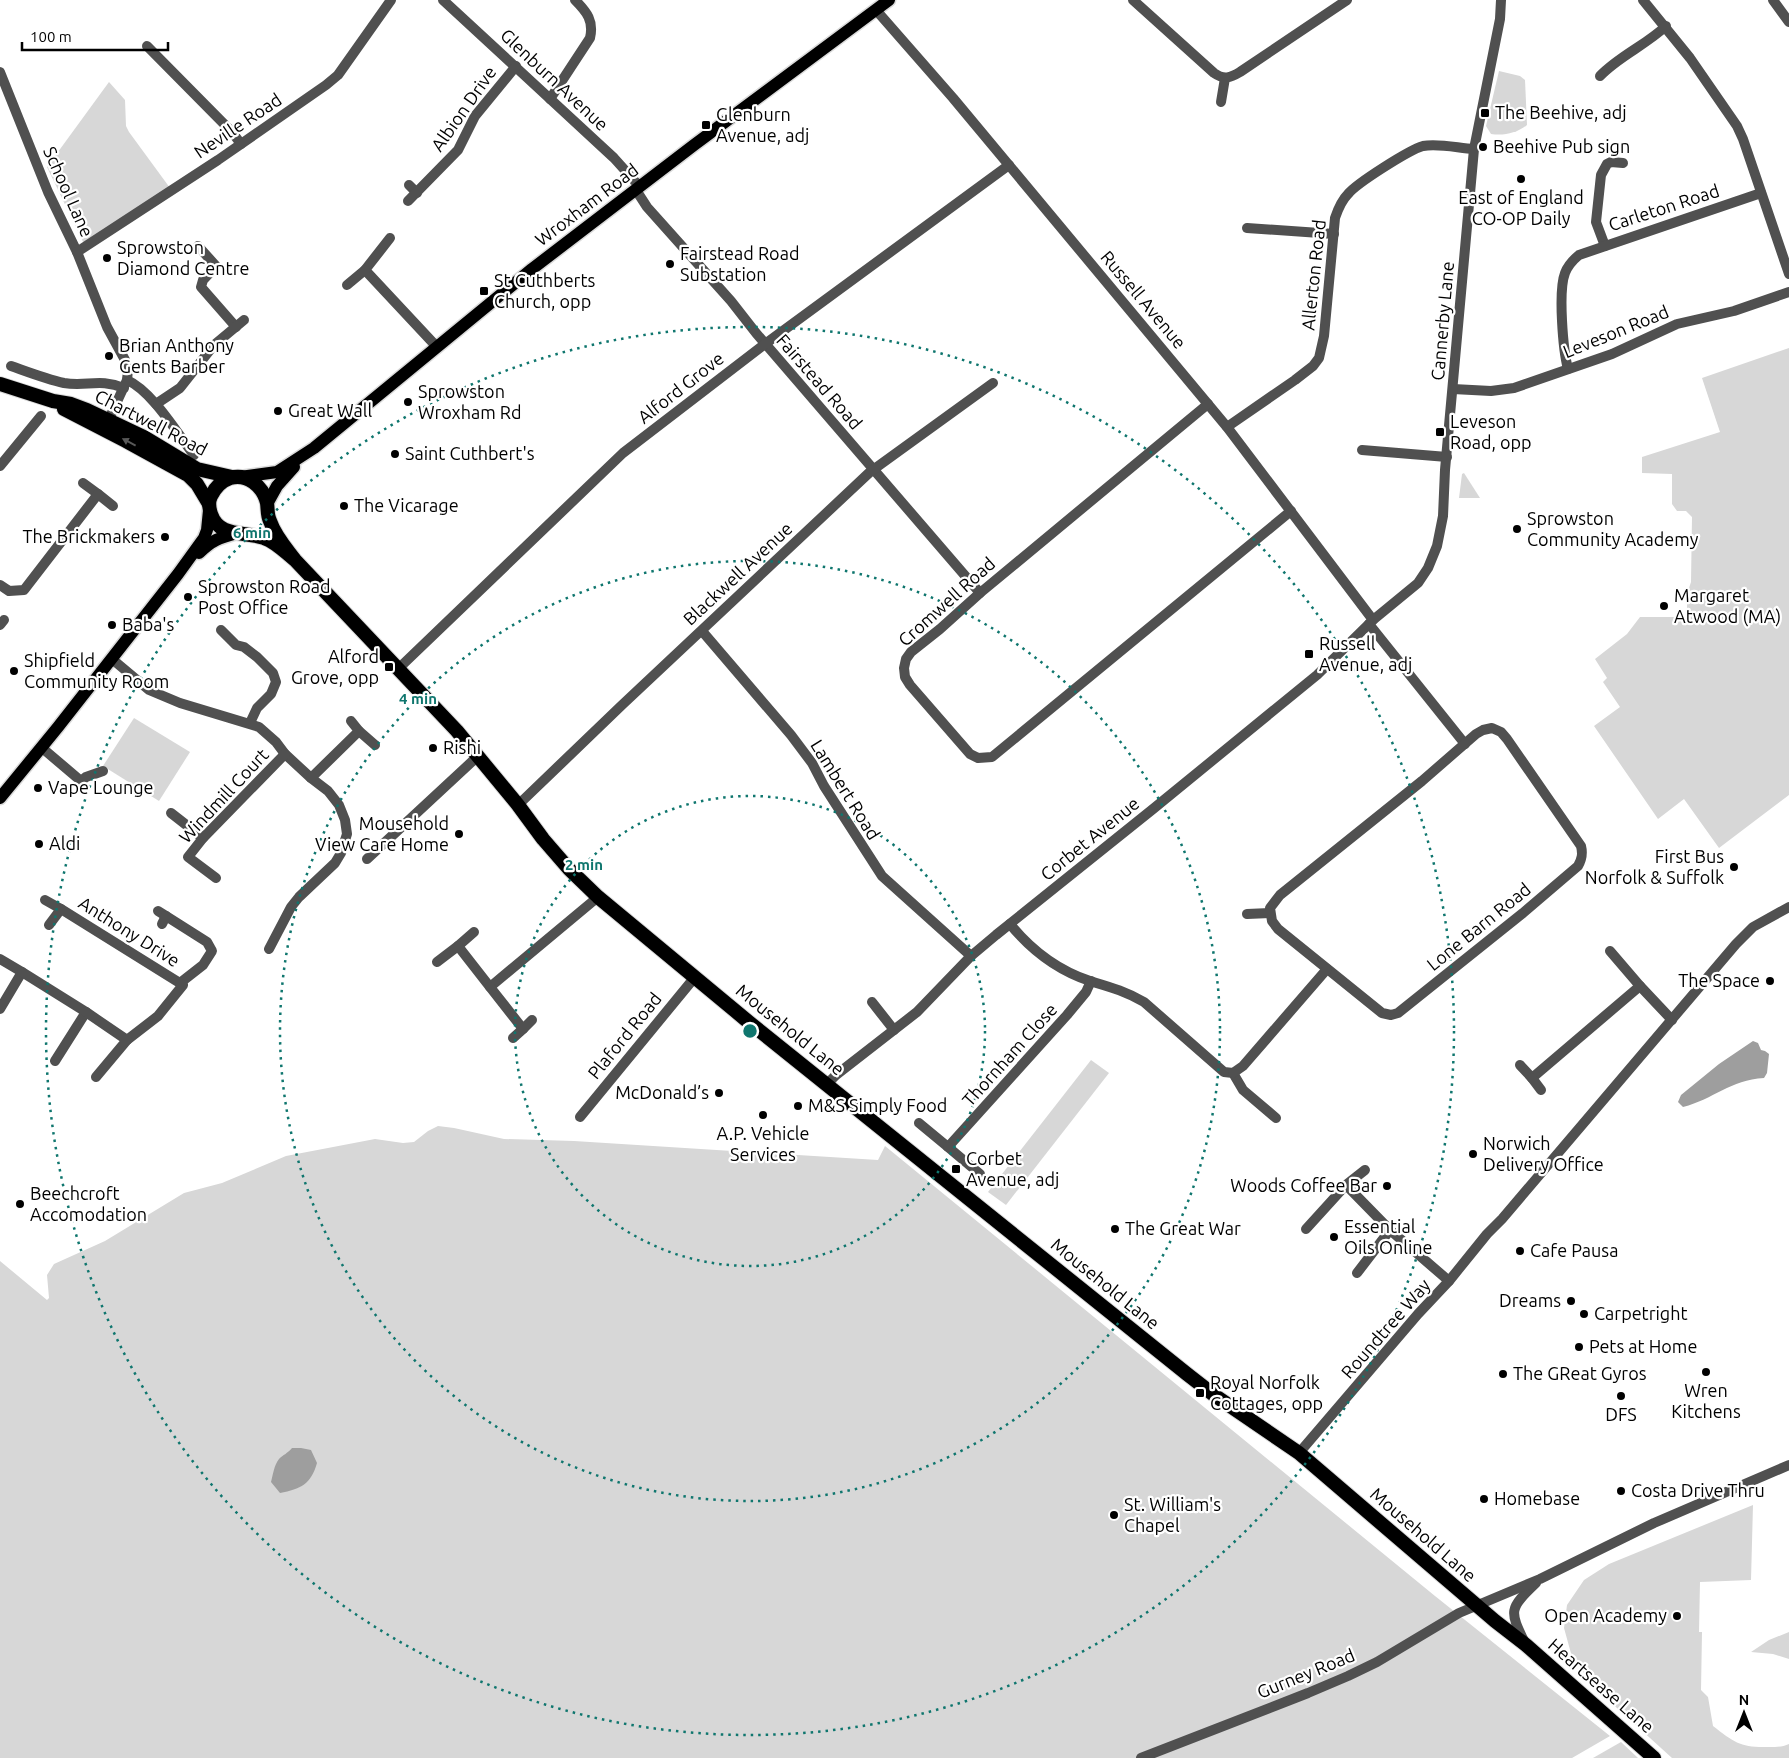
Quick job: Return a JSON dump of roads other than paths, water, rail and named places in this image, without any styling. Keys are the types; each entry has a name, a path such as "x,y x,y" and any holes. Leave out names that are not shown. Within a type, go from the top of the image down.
{"highway":[{"name":"Chartwell Road","path":"0,384 53,401 71,404 144,437 197,469 235,477"},
{"name":"Chartwell Road","path":"53,401 68,412 188,475 197,484 209,507"},
{"name":"Mousehold Lane","path":"235,477 250,480 259,487 275,533 295,560 457,731 556,854 598,897 1187,1374 1214,1395 1299,1453 1476,1605"},
{"path":"209,507 215,487 225,480 235,477"},
{"name":"Mousehold Lane","path":"209,507 212,519 227,532 263,537 295,560"},
{"path":"240,534 257,526 267,507"},
{"name":"Heartsease Lane","path":"1476,1605 1526,1645 1654,1758"}],"main road":[{"name":"Wroxham Road","path":"267,507 277,486 314,448 436,346 532,269 881,4"},
{"name":"Wroxham Road","path":"235,477 277,472 314,448"},
{"path":"2,793 112,659 178,574 204,538 207,530 209,507"},
{"path":"178,574 209,543 218,538 240,534"}],"street":[{"name":"Neville Road","path":"77,252 241,144 338,75 391,0"},
{"name":"Glenburn Avenue","path":"443,0 614,158 638,189"},
{"path":"550,100 590,38 592,30 590,18 575,0"},
{"path":"1133,0 1214,73 1225,78 1230,78 1240,72 1347,0"},
{"name":"Cannerby Lane","path":"1371,622 1418,584 1438,546 1443,516 1446,457 1474,149 1500,19 1501,0"},
{"path":"1643,0 1666,26 1690,58 1736,126 1743,140 1789,274"},
{"path":"1773,0 1789,22"},
{"name":"Russell Avenue","path":"881,4 1009,165 1227,427 1291,511 1371,622"},
{"path":"1600,76 1666,26"},
{"path":"147,46 232,132 241,144"},
{"name":"Albion Drive","path":"408,201 458,150 475,116 516,66"},
{"name":"School Lane","path":"0,72 48,192 77,252 107,327 125,360 128,370 125,384"},
{"path":"1221,102 1225,78"},
{"name":"Allerton Road","path":"1227,427 1295,380 1313,366 1319,358 1324,336 1335,218 1340,204 1348,193 1358,184 1413,150 1424,146 1474,149"},
{"path":"1605,246 1596,222 1605,161 1623,163"},
{"name":"Alford Grove","path":"398,669 623,453 765,344 1009,165"},
{"path":"409,185 417,192"},
{"name":"Fairstead Road","path":"638,189 647,207 731,301 765,344 980,593"},
{"name":"Carleton Road","path":"1568,369 1562,344 1564,274 1570,262 1579,255 1761,193"},
{"path":"1247,228 1334,234"},
{"path":"347,285 365,270 390,238"},
{"path":"156,404 180,388 214,345 240,324 201,287 203,280 216,266 198,246"},
{"path":"365,270 436,346"},
{"name":"Leveson Road","path":"1453,389 1505,390 1628,347 1677,324 1734,311 1789,292"},
{"path":"11,366 67,383 134,383 156,404 194,455"},
{"name":"Blackwell Avenue","path":"518,805 874,470 993,383"},
{"path":"109,420 125,384"},
{"name":"Cromwell Road","path":"1208,404 980,593 940,630 911,652 906,659 904,668 905,676 910,685 970,754 978,758 992,757 1291,511"},
{"path":"0,466 41,416"},
{"path":"1362,450 1446,457"},
{"path":"83,482 112,506"},
{"path":"0,585 9,591 24,590 98,494"},
{"path":"1371,622 1465,744"},
{"name":"Corbet Avenue","path":"827,1084 917,1012 971,956 1317,675 1371,622"},
{"path":"221,630 236,645 244,647 257,657 273,673 276,682 271,694 257,708 250,723"},
{"name":"Lambert Road","path":"702,631 812,763 824,786 882,876 971,956"},
{"path":"112,659 149,690 180,703 259,727 268,734 285,754 328,791 339,805 345,820 346,834 336,863 299,897 269,949"},
{"path":"351,721 358,731 375,745"},
{"name":"Lone Barn Road","path":"1492,724 1507,739 1581,846 1583,852 1581,861 1578,866 1398,1013 1391,1015 1382,1013 1278,929 1272,921 1270,913 1274,902 1280,895 1465,744 1492,724"},
{"path":"311,778 358,731"},
{"path":"41,747 81,781 86,777 103,771"},
{"name":"Windmill Court","path":"216,878 188,857 203,838 285,754"},
{"path":"367,859 478,756"},
{"path":"171,813 203,838"},
{"path":"490,987 598,897"},
{"name":"Anthony Drive","path":"45,900 183,985 158,1016 127,1040 96,1077"},
{"name":"Roundtree Way","path":"1299,1453 1418,1314 1449,1281 1487,1234 1502,1219 1745,934 1753,926 1789,907"},
{"name":"Anthony Drive","path":"49,925 61,909"},
{"path":"1247,914 1270,913"},
{"name":"Anthony Drive","path":"162,917 207,942 212,951 203,965 180,983"},
{"path":"1010,924 1033,949 1067,972 1114,987 1144,1002 1224,1072 1234,1074 1243,1090 1276,1118"},
{"path":"437,962 474,932"},
{"path":"458,946 523,1029"},
{"path":"1610,951 1672,1020"},
{"path":"0,959 86,1012 127,1040"},
{"path":"1234,1074 1327,969"},
{"path":"0,1009 22,972"},
{"name":"Plaford Road","path":"580,1117 695,977"},
{"name":"Thornham Close","path":"948,1147 1067,1015 1086,992 1091,981"},
{"path":"1532,1078 1640,986"},
{"path":"872,1002 894,1030"},
{"path":"55,1061 86,1012"},
{"path":"513,1038 532,1020"},
{"path":"1520,1065 1541,1090"},
{"path":"919,1123 980,1174"},
{"path":"1306,1229 1346,1185 1365,1170"},
{"path":"1346,1185 1390,1230 1449,1281"},
{"path":"1357,1273 1390,1230"},
{"path":"1526,1645 1514,1619 1514,1608 1518,1601 1540,1579 1654,1523 1789,1465"},
{"name":"Gurney Road","path":"1142,1758 1348,1676 1377,1662 1448,1619 1476,1605 1540,1579"}],"place":[{"name":"The Beehive, adj","path":"1485,113"},
{"name":"Glenburn Avenue, adj","path":"706,125"},
{"name":"Beehive Pub sign","path":"1483,147"},
{"name":"East of England CO-OP Daily","path":"1521,179"},
{"name":"Sprowston Diamond Centre","path":"107,258"},
{"name":"Fairstead Road Substation","path":"670,264"},
{"name":"St Cuthberts Church, opp","path":"484,291"},
{"name":"Brian Anthony Gents Barber","path":"109,356"},
{"name":"Sprowston Wroxham Rd","path":"408,402"},
{"name":"Great Wall","path":"278,411"},
{"name":"Leveson Road, opp","path":"1440,432"},
{"name":"Saint Cuthbert's","path":"395,454"},
{"name":"The Vicarage","path":"344,506"},
{"name":"Sprowston Community Academy","path":"1517,529"},
{"name":"The Brickmakers","path":"165,537"},
{"name":"Sprowston Road Post Office","path":"188,597"},
{"name":"Margaret Atwood (MA)","path":"1664,606"},
{"name":"Baba's","path":"112,625"},
{"name":"Russell Avenue, adj","path":"1309,654"},
{"name":"Alford Grove, opp","path":"389,667"},
{"name":"Shipfield Community Room","path":"14,671"},
{"name":"Rishi","path":"433,748"},
{"name":"Vape Lounge","path":"38,788"},
{"name":"Mousehold View Care Home","path":"459,834"},
{"name":"Aldi","path":"39,844"},
{"name":"First Bus Norfolk & Suffolk","path":"1734,867"},
{"name":"The Space","path":"1770,981"},
{"name":"McDonald’s","path":"719,1093"},
{"name":"M&S Simply Food","path":"798,1106"},
{"name":"A.P. Vehicle Services","path":"763,1115"},
{"name":"Norwich Delivery Office","path":"1473,1154"},
{"name":"Corbet Avenue, adj","path":"956,1169"},
{"name":"Woods Coffee Bar","path":"1387,1186"},
{"name":"Beechcroft Accomodation","path":"20,1204"},
{"name":"The Great War","path":"1115,1229"},
{"name":"Essential Oils Online","path":"1334,1237"},
{"name":"Cafe Pausa","path":"1520,1251"},
{"name":"Dreams","path":"1571,1301"},
{"name":"Carpetright","path":"1584,1314"},
{"name":"Pets at Home","path":"1579,1347"},
{"name":"Wren Kitchens","path":"1706,1372"},
{"name":"The GReat Gyros","path":"1503,1374"},
{"name":"Royal Norfolk Cottages, opp","path":"1200,1393"},
{"name":"DFS","path":"1621,1396"},
{"name":"Costa Drive Thru","path":"1621,1491"},
{"name":"Homebase","path":"1484,1499"},
{"name":"St. William's Chapel","path":"1114,1515"},
{"name":"Open Academy","path":"1677,1616"}]}
